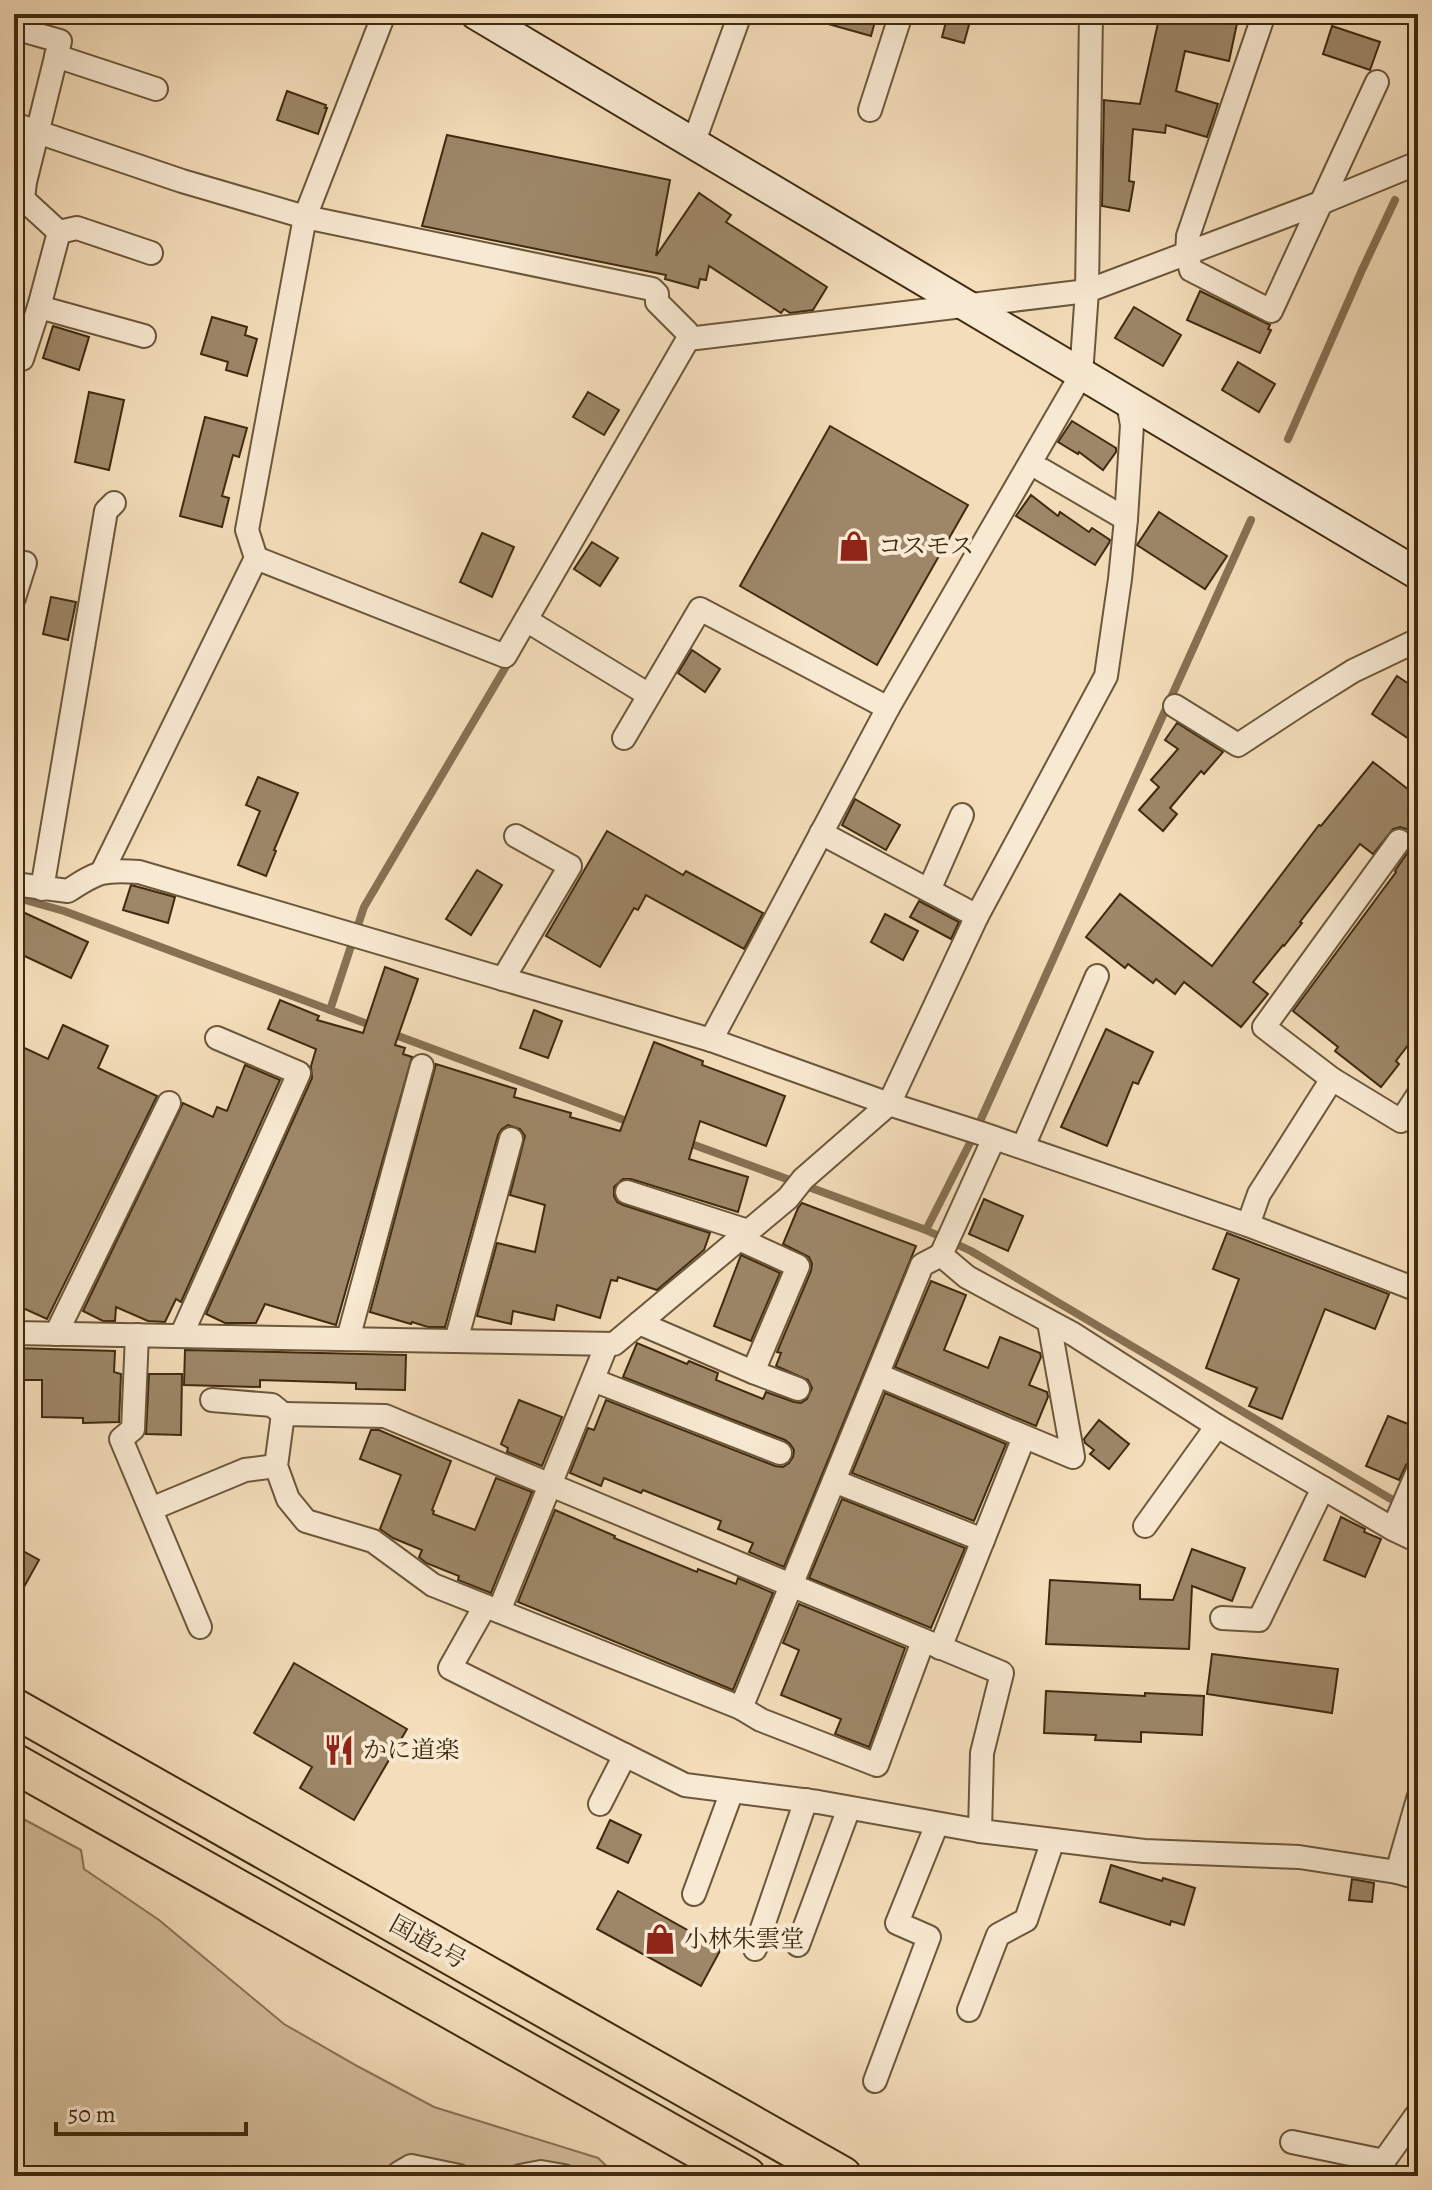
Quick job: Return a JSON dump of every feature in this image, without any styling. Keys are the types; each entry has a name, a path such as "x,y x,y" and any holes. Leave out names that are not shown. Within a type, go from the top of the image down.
{"highway":[{"name":"国道2号","path":"14,1708 842,2176"},
{"name":"国道2号","path":"14,1763 734,2173"}],"street":[{"path":"102,872 256,558 247,530 305,217 384,14"},
{"path":"476,14 1418,574"},
{"path":"693,144 740,14"},
{"path":"870,110 901,14"},
{"path":"711,1040 888,708 1081,375 1087,291 1091,14"},
{"path":"1264,14 1188,236 1187,254 1191,270 1271,311 1377,82"},
{"path":"14,28 60,41 23,199 59,232"},
{"path":"56,56 156,89"},
{"path":"14,124 182,181 305,217 652,289 657,294 657,302 687,332 688,339 505,656 256,558"},
{"path":"688,339 1087,291 1418,163"},
{"path":"59,232 77,228 151,253"},
{"path":"22,359 59,232"},
{"path":"39,307 144,336"},
{"path":"14,1333 614,1344 744,1235 889,1104 977,916 1106,676 1126,519 1132,425 1128,402"},
{"path":"1042,470 1126,519"},
{"path":"42,889 106,511 114,503"},
{"path":"14,598 25,563"},
{"path":"624,738 700,609 888,708"},
{"path":"526,620 649,695"},
{"path":"1175,706 1238,745 1353,671 1418,640"},
{"path":"929,890 962,815"},
{"path":"821,833 977,916"},
{"path":"503,979 570,866 516,836"},
{"path":"1399,841 1264,1027 1332,1079 1401,1121 1418,1095"},
{"path":"14,884 68,891 94,874 111,870 139,872 711,1040 889,1104 1248,1225 1418,1290"},
{"path":"1023,1147 1097,976"},
{"path":"181,1336 299,1073 217,1038"},
{"path":"348,1339 422,1066"},
{"path":"1248,1225 1259,1194 1332,1079"},
{"path":"56,1334 169,1103"},
{"path":"741,1708 922,1265 941,1255 981,1133"},
{"path":"456,1341 511,1139"},
{"path":"627,1192 744,1235 798,1266 753,1372"},
{"path":"941,1255 967,1277 1073,1334 1217,1426 1418,1541"},
{"path":"878,1375 1073,1457 1049,1322"},
{"path":"639,1323 798,1389"},
{"path":"137,1335 133,1429 121,1439 200,1627"},
{"path":"607,1344 549,1485 492,1609 450,1668 685,1785 806,1800 980,1831 1144,1851 1299,1857 1407,1875 1418,1799"},
{"path":"593,1380 780,1453"},
{"path":"212,1400 272,1405 283,1414 385,1416 1002,1673 982,1753 980,1831"},
{"path":"283,1414 276,1466 288,1499 306,1521 373,1541 433,1585 877,1765 983,1540 1024,1437"},
{"path":"1145,1526 1217,1426"},
{"path":"151,1509 245,1470 276,1466"},
{"path":"1393,1529 1418,1471"},
{"path":"834,1481 983,1540"},
{"path":"1222,1618 1259,1620 1323,1488"},
{"path":"600,1804 625,1755"},
{"path":"694,1894 732,1791"},
{"path":"755,1949 806,1800"},
{"path":"798,1945 849,1808"},
{"path":"875,2081 929,1937 897,1923 937,1824"},
{"path":"969,2010 998,1935 1026,1920 1053,1840"},
{"path":"1292,2142 1379,2168 1418,2113"},
{"path":"399,2176 411,2166 459,2176"},
{"path":"520,2176 541,2172 564,2176"}],"shaded area":[{"path":"14,1814 81,1850 84,1869 159,1920 284,2024 434,2107 598,2158 617,2176 14,2176"}],"building":[{"path":"815,14 877,14 871,36 814,20"},
{"path":"948,14 972,14 964,43 942,37"},
{"path":"1160,14 1239,14 1229,61 1185,51 1176,91 1218,104 1207,137 1166,125 1165,133 1133,129 1129,181 1134,182 1129,211 1102,206 1104,100 1140,104"},
{"path":"1332,26 1380,42 1370,70 1323,54"},
{"path":"287,91 326,105 318,134 277,120"},
{"path":"447,135 670,180 656,256 699,193 731,215 726,222 827,287 813,310 790,313 784,309 781,313 709,266 706,280 700,279 698,288 665,279 666,275 422,226"},
{"path":"1200,291 1270,325 1268,329 1271,330 1260,353 1187,320"},
{"path":"1134,307 1181,335 1163,366 1115,338"},
{"path":"212,317 247,327 245,335 257,339 247,376 226,370 228,362 201,354"},
{"path":"53,326 89,337 79,370 43,358"},
{"path":"1238,362 1275,384 1259,412 1222,390"},
{"path":"89,392 124,400 109,470 75,462"},
{"path":"588,392 619,410 604,435 573,417"},
{"path":"205,417 247,428 239,457 233,455 222,496 229,498 222,527 180,516"},
{"path":"1072,421 1116,448 1103,470 1079,452 1058,442"},
{"name":"コスモス","path":"830,426 968,505 877,665 740,586"},
{"path":"1031,495 1058,516 1060,512 1089,532 1092,528 1110,540 1095,565 1016,516"},
{"path":"1159,512 1227,556 1205,589 1137,545"},
{"path":"482,533 514,547 492,597 460,582"},
{"path":"592,542 618,558 600,586 574,569"},
{"path":"51,597 76,602 68,640 43,634"},
{"path":"692,650 720,669 705,692 678,673"},
{"path":"1397,676 1418,690 1418,745 1372,714"},
{"path":"1177,723 1223,752 1204,774 1201,771 1170,808 1177,814 1163,831 1139,810 1159,787 1151,780 1178,749 1165,740"},
{"path":"1373,762 1418,797 1418,1032 1381,1087 1335,1051 1338,1047 1293,1011 1396,872 1413,843 1407,829 1393,829 1373,854 1360,844 1302,923 1253,982 1268,994 1241,1027 1184,982 1175,994 1156,979 1153,983 1128,964 1125,968 1086,937 1120,894 1212,966 1319,825"},
{"path":"258,777 298,793 266,876 238,865 260,811 246,805"},
{"path":"855,799 900,825 886,850 842,825"},
{"path":"607,831 683,875 686,871 763,913 744,949 646,895 638,910 634,908 600,967 546,936"},
{"path":"477,870 502,885 471,935 446,919"},
{"path":"131,885 175,897 168,923 123,910"},
{"path":"919,901 959,922 951,939 910,917"},
{"path":"14,908 88,942 71,978 14,951"},
{"path":"885,914 918,931 903,960 871,942"},
{"path":"385,967 418,979 395,1045 405,1048 403,1054 412,1057 336,1325 265,1304 256,1323 225,1323 206,1314 312,1078 311,1066 316,1049 268,1029 280,1000 319,1016 317,1020 363,1033"},
{"path":"534,1010 562,1021 548,1058 520,1048"},
{"path":"63,1025 108,1046 98,1068 157,1096 47,1319 14,1304 14,1043 48,1059"},
{"path":"1106,1029 1153,1052 1138,1084 1133,1082 1107,1146 1061,1127"},
{"path":"654,1042 703,1061 702,1065 785,1096 766,1146 700,1121 689,1159 748,1177 738,1212 631,1179 623,1179 614,1187 617,1202 623,1205 710,1233 704,1250 657,1290 618,1277 617,1281 611,1280 600,1318 557,1305 554,1320 513,1311 511,1324 477,1316 497,1243 535,1252 545,1205 510,1195 525,1136 520,1129 508,1125 498,1135 445,1327 411,1324 370,1312 436,1064 516,1089 514,1097 620,1131"},
{"path":"245,1065 280,1080 181,1302 176,1299 165,1322 148,1321 116,1307 115,1321 103,1321 83,1311 183,1103 213,1117 217,1107 227,1111"},
{"path":"984,1199 1023,1216 1008,1251 969,1234"},
{"path":"802,1203 916,1246 784,1567 749,1552 753,1543 718,1529 721,1521 643,1490 641,1493 604,1478 601,1486 570,1473 588,1428 594,1430 606,1400 775,1466 783,1467 789,1463 794,1450 785,1440 623,1377 637,1343 718,1373 716,1380 763,1399 766,1392 794,1402 801,1403 807,1399 812,1388 808,1380 776,1366 781,1353 777,1352 811,1271 809,1257 783,1244"},
{"path":"1227,1233 1389,1294 1375,1329 1325,1309 1282,1419 1249,1406 1257,1388 1206,1368 1239,1279 1213,1269"},
{"path":"741,1255 780,1273 751,1341 714,1326"},
{"path":"931,1281 966,1295 944,1350 988,1368 1000,1337 1040,1353 1029,1385 1047,1392 1048,1397 1036,1426 895,1367"},
{"path":"14,1348 115,1351 114,1372 121,1374 119,1422 83,1423 83,1418 42,1417 42,1380 14,1380"},
{"path":"185,1350 406,1355 405,1390 356,1389 356,1383 260,1380 260,1387 184,1385"},
{"path":"149,1374 182,1374 181,1435 146,1434"},
{"path":"885,1393 1006,1444 974,1521 852,1473"},
{"path":"519,1400 562,1417 542,1466 507,1452 508,1448 501,1444"},
{"path":"1388,1416 1418,1428 1418,1455 1406,1465 1399,1480 1366,1466"},
{"path":"1099,1420 1129,1444 1109,1469 1090,1454 1094,1450 1084,1439"},
{"path":"371,1430 379,1430 451,1461 433,1514 475,1530 496,1478 532,1492 491,1593 426,1563 419,1557 422,1550 380,1529 401,1475 360,1459"},
{"path":"842,1499 965,1548 931,1628 809,1578"},
{"path":"555,1510 697,1572 698,1569 736,1584 738,1578 773,1593 733,1690 518,1602"},
{"path":"1341,1517 1381,1539 1365,1577 1324,1560"},
{"path":"14,1546 39,1560 14,1605"},
{"path":"1192,1549 1245,1568 1232,1601 1192,1586 1189,1649 1046,1644 1050,1580 1140,1585 1140,1599 1173,1600"},
{"path":"799,1604 905,1648 869,1747 835,1734 841,1719 781,1695 799,1650 783,1643"},
{"path":"1212,1654 1338,1669 1332,1713 1207,1694"},
{"name":"かに道楽","path":"294,1663 407,1729 354,1820 300,1788 312,1767 254,1733"},
{"path":"1046,1691 1204,1696 1202,1735 1141,1732 1141,1742 1095,1740 1096,1735 1044,1733"},
{"path":"610,1820 641,1835 628,1863 597,1848"},
{"path":"1111,1865 1195,1888 1184,1925 1171,1921 1170,1925 1100,1902"},
{"path":"1352,1879 1374,1883 1372,1902 1349,1900"},
{"name":"小林朱雲堂","path":"618,1891 721,1949 701,1986 597,1929"}],"waterway":[{"path":"1288,439 1395,200"},
{"path":"926,1230 972,1139 1251,520"},
{"path":"358,925 364,907 508,663"},
{"path":"25,900 64,911 373,1026"},
{"path":"330,1010 352,943"},
{"path":"390,1033 632,1123"},
{"path":"686,1142 926,1230 971,1251 1418,1515"}],"place":[{"name":"コスモス","path":"854,546"},
{"name":"かに道楽","path":"339,1750"},
{"name":"小林朱雲堂","path":"660,1939"}]}
